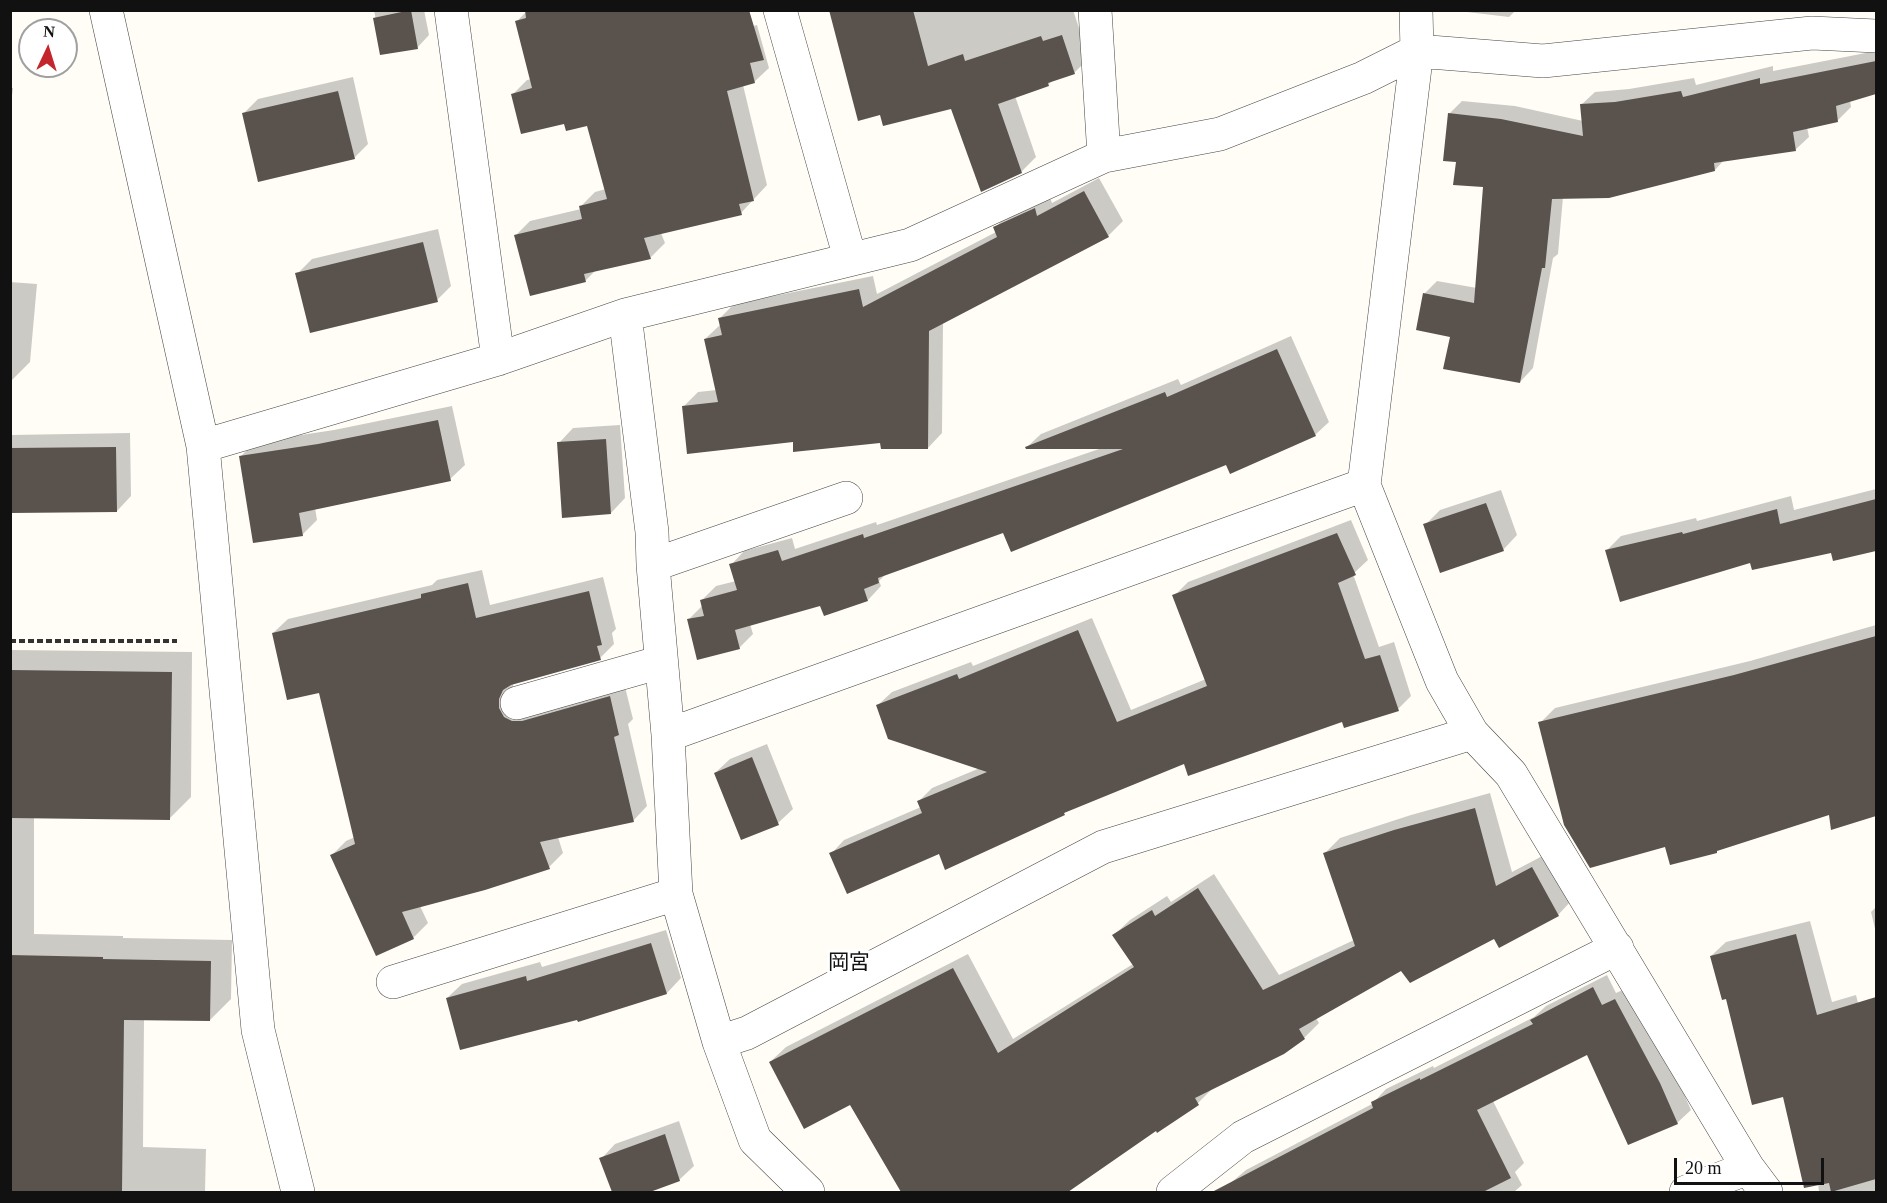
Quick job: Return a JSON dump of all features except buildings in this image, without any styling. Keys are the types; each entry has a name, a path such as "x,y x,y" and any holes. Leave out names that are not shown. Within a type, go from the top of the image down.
{"street":[{"path":"106,10 203,446 258,1030 298,1192"},
{"path":"452,10 498,359"},
{"path":"780,10 850,258"},
{"path":"1095,10 1104,156"},
{"path":"1416,10 1417,51 1364,485 1442,681 1472,733 1511,774 1757,1180 1686,1192"},
{"path":"203,446 498,359 625,315 910,245 1104,156 1220,134 1363,78 1417,51 1543,61 1812,33 1876,36"},
{"path":"625,315 652,532 668,735 676,894 719,1042 755,1140 808,1192"},
{"path":"668,735 1364,485"},
{"path":"653,566 846,498"},
{"path":"517,703 661,662"},
{"path":"719,1042 747,1033 1103,847 1472,733"},
{"path":"393,982 676,894"},
{"path":"1173,1192 1243,1137 1617,948"}],"path":[{"path":"10,641 220,641"}],"district":[{"name":"岡宮","path":"849,963"}]}
